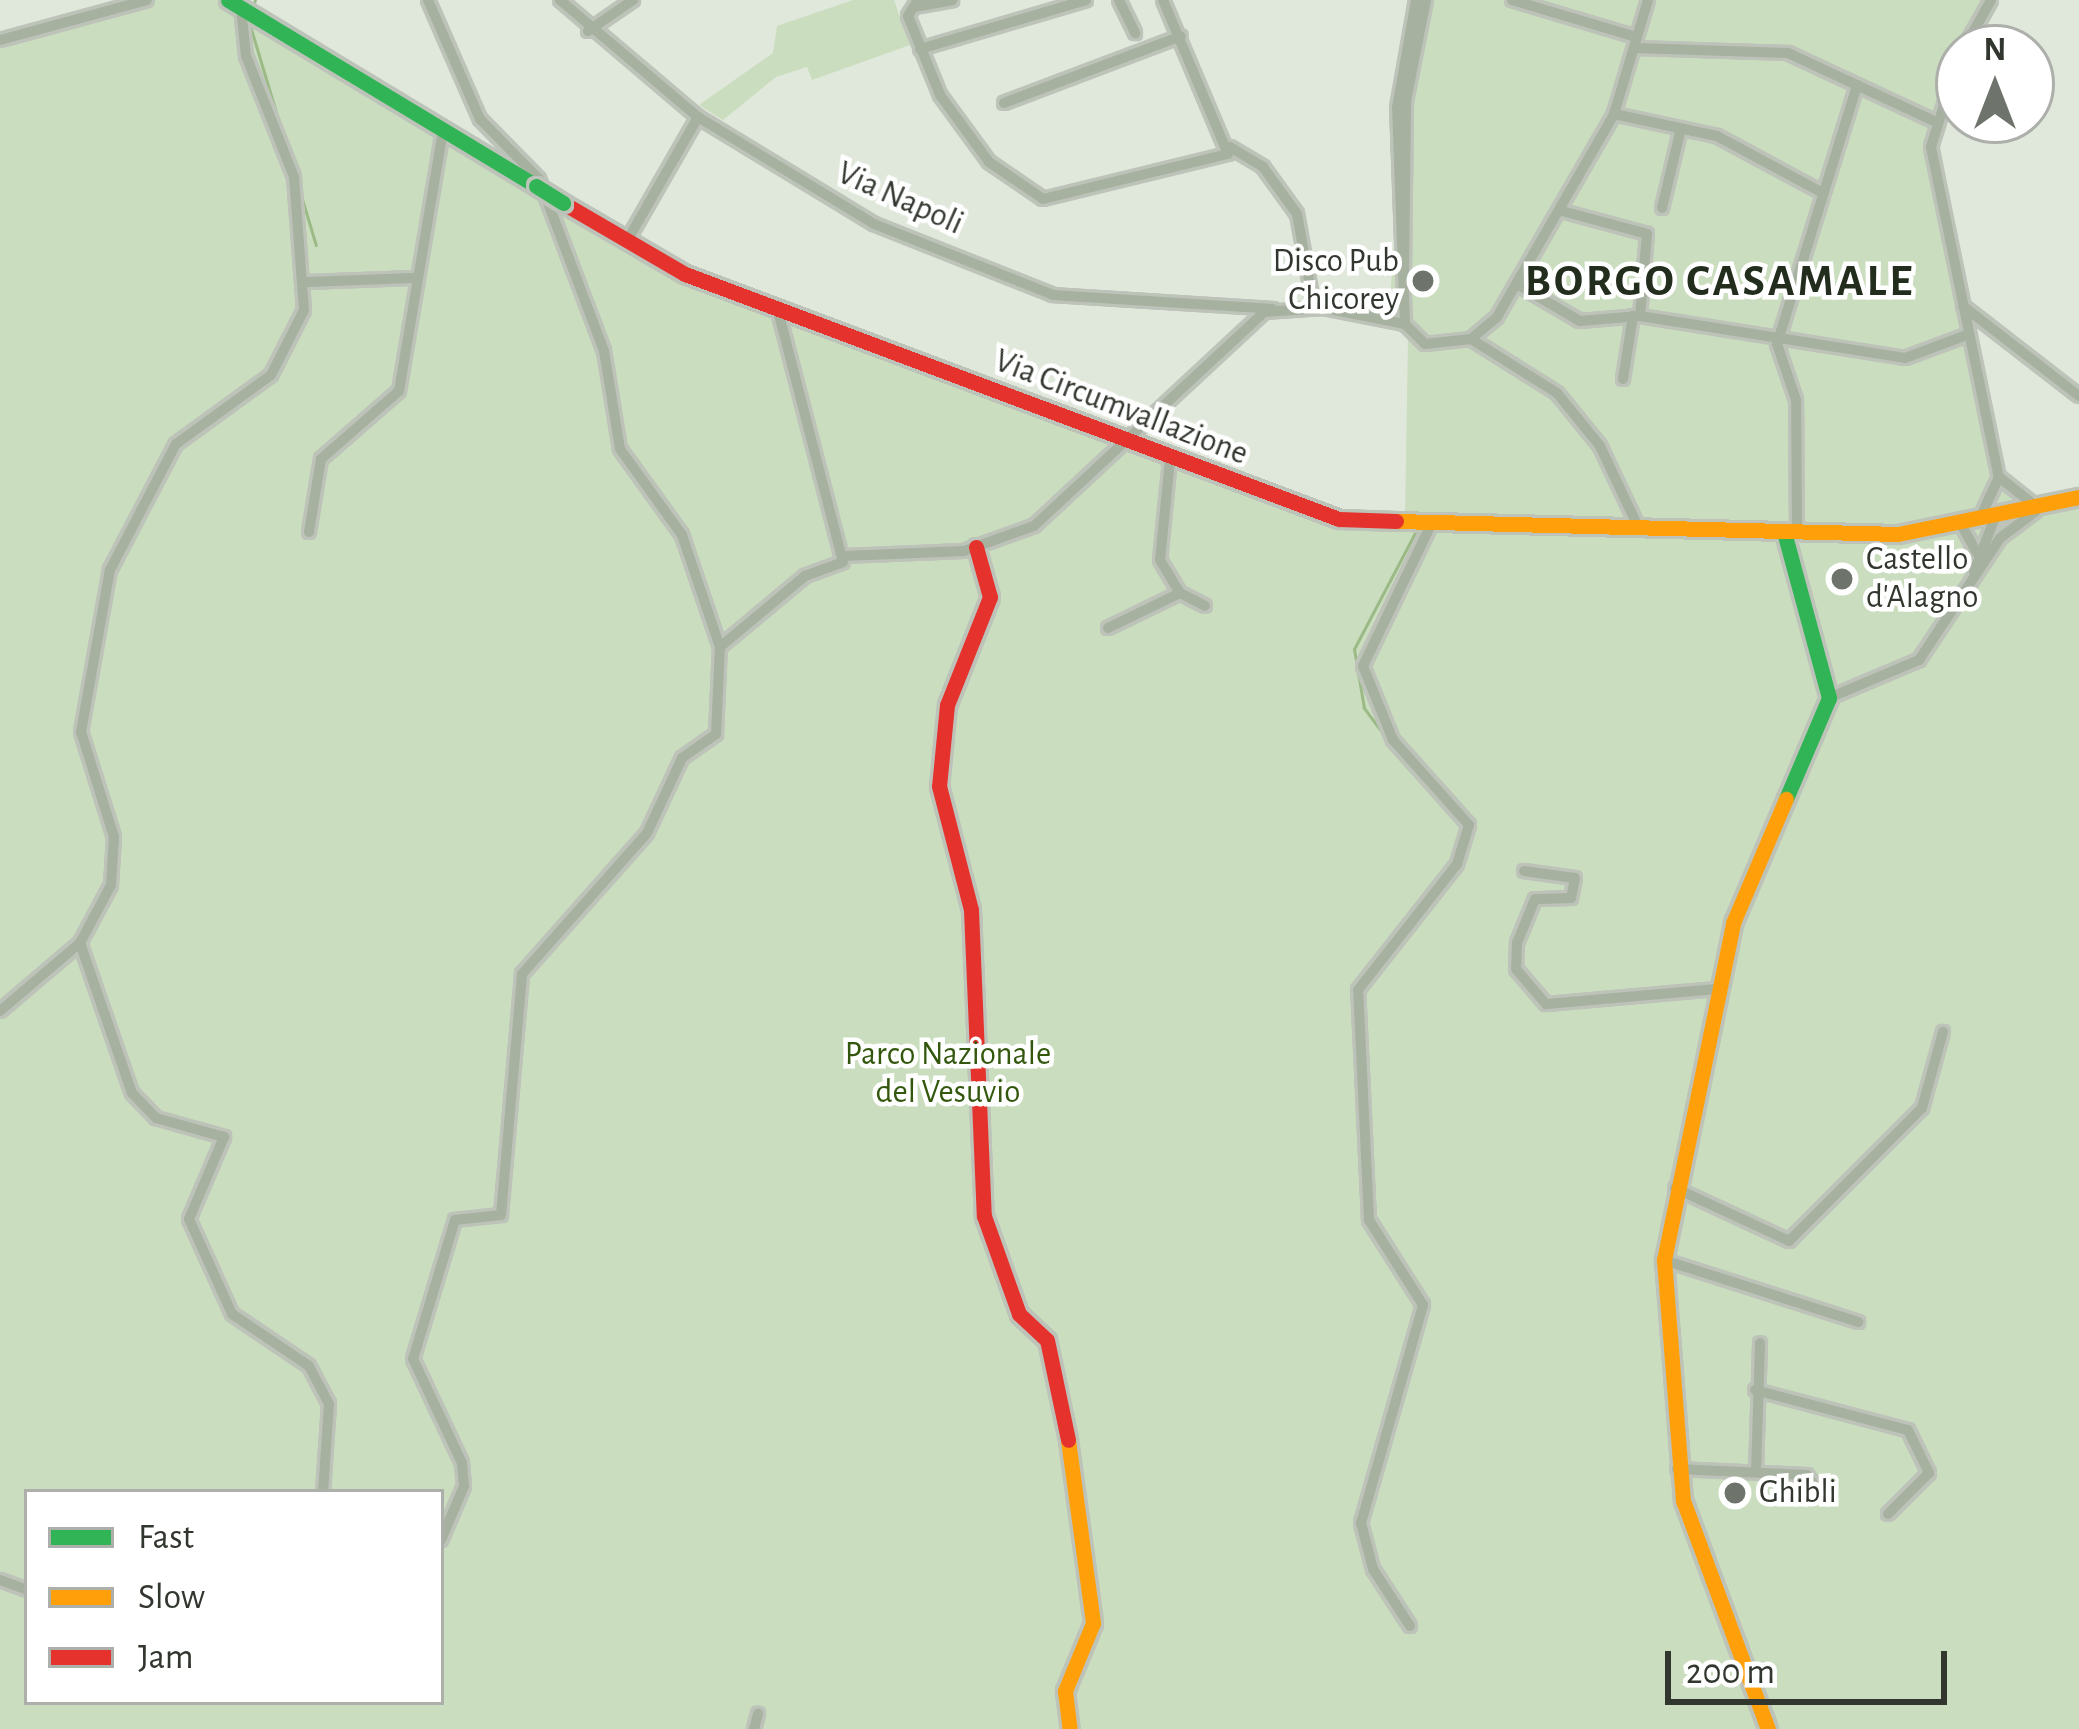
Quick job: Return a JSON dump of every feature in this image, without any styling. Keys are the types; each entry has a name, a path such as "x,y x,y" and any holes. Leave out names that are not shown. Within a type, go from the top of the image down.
{"street":[{"path":"0,40 147,0"},
{"path":"428,0 480,119 539,179 604,351 620,449 682,536 719,647 716,734 682,758 647,833 521,974 501,1215 455,1220 413,1359 461,1463 464,1486 444,1533"},
{"name":"Via Napoli","path":"560,0 588,32 698,117 831,202 1053,296 1314,308 1405,324 1425,344 1471,339"},
{"path":"588,32 633,0"},
{"path":"952,0 916,4 920,50 989,162 1035,196 1068,197 1179,174 1230,147"},
{"path":"920,50 1086,0"},
{"path":"1119,0 1135,33"},
{"path":"1163,0 1230,147 1263,167 1297,214 1314,308"},
{"path":"1405,324 1397,108 1416,0"},
{"path":"1403,271 1406,101 1426,0"},
{"path":"1512,0 1636,43 1789,53 1934,122 1934,174 2001,485 2000,538"},
{"path":"1639,529 1600,446 1557,393 1471,339 1520,286 1614,114 1648,0"},
{"path":"0,1011 80,943 114,867 80,732 97,604 176,444 271,375 289,349 306,282 295,177 246,56 235,4"},
{"name":"Via Circumvallazione","path":"235,4 627,241 778,310 1170,460 1339,519 1403,525 1790,532 1959,526 2079,497"},
{"path":"1004,104 1181,36"},
{"path":"1768,1729 1677,1469 1664,1260 1672,1186 1742,893 1829,698 1790,532 1796,400 1779,341 1857,85"},
{"path":"1614,114 1681,128 1823,193"},
{"path":"627,241 698,117"},
{"path":"1662,208 1681,128"},
{"path":"309,532 321,459 399,391 414,278 433,232 442,130"},
{"path":"1562,211 1648,234 1623,379"},
{"path":"306,282 414,278"},
{"path":"1520,286 1580,321 1636,316 1905,358 1967,335"},
{"path":"1963,306 2079,396"},
{"path":"719,647 844,556 976,548 1034,526 1132,445 1273,309"},
{"path":"778,310 844,556"},
{"path":"1170,460 1160,560 1180,593 1205,606"},
{"path":"1829,698 1919,660 2000,538 2045,506 2001,485"},
{"path":"1977,553 1959,526 1982,515 2001,485"},
{"path":"1973,577 1977,553 1999,519"},
{"path":"1410,1626 1373,1569 1361,1523 1423,1306 1370,1220 1358,990 1378,950 1457,864 1469,825 1393,740 1363,666 1426,525"},
{"path":"976,548 990,597 947,704 939,786 971,910 984,1216 1019,1314 1047,1340 1082,1509 1093,1623 1065,1691 1070,1729"},
{"path":"1108,628 1180,593"},
{"path":"1524,871 1575,878 1571,898 1535,899 1517,943 1516,969 1546,1004 1718,989"},
{"path":"80,943 132,1093 155,1118 224,1137 189,1219 232,1314 310,1366 329,1404 322,1489"},
{"path":"1672,1186 1789,1241 1922,1108 1943,1032"},
{"path":"1664,1260 1858,1322"},
{"path":"1756,1472 1760,1343"},
{"path":"1755,1390 1909,1430 1929,1473 1888,1514"},
{"path":"1677,1469 1807,1475 1822,1498"},
{"path":"754,1729 758,1714"}],"green space":[{"name":"Parco Nazionale del Vesuvio","path":"136,0 237,0 696,276 1338,514 1405,517 1408,339 1390,322 1412,0 1999,0 1986,24 1935,24 1935,144 1940,144 2000,467 2040,502 2079,490 2079,1729 0,1729 0,35"},
{"path":"853,0 894,0 910,45 812,80 807,67 776,77 723,120 699,105 773,53 777,26"}],"waterway":[{"path":"253,6 255,0"},
{"path":"248,19 316,245"},
{"path":"1396,751 1364,708 1354,649 1415,533"}],"traffic: fast":[{"path":"228,0 536,186"},
{"path":"536,186 563,203"},
{"path":"1784,532 1829,698 1786,799"}],"traffic: slow":[{"path":"1396,521 1898,534 2079,497"},
{"path":"1768,1729 1683,1501 1664,1260 1733,923 1786,799"},
{"path":"1068,1440 1093,1623 1065,1691 1070,1729"}],"traffic: jam":[{"path":"563,203 685,274 1339,519 1396,521"},
{"path":"976,547 990,597 947,705 939,786 971,910 984,1216 1019,1314 1047,1340 1068,1440"}],"place":[{"name":"Disco Pub Chicorey","path":"1423,281"},
{"name":"Castello d'Alagno","path":"1842,579"},
{"name":"Ghibli","path":"1735,1493"}],"district":[{"name":"BORGO CASAMALE","path":"1720,282"}]}
